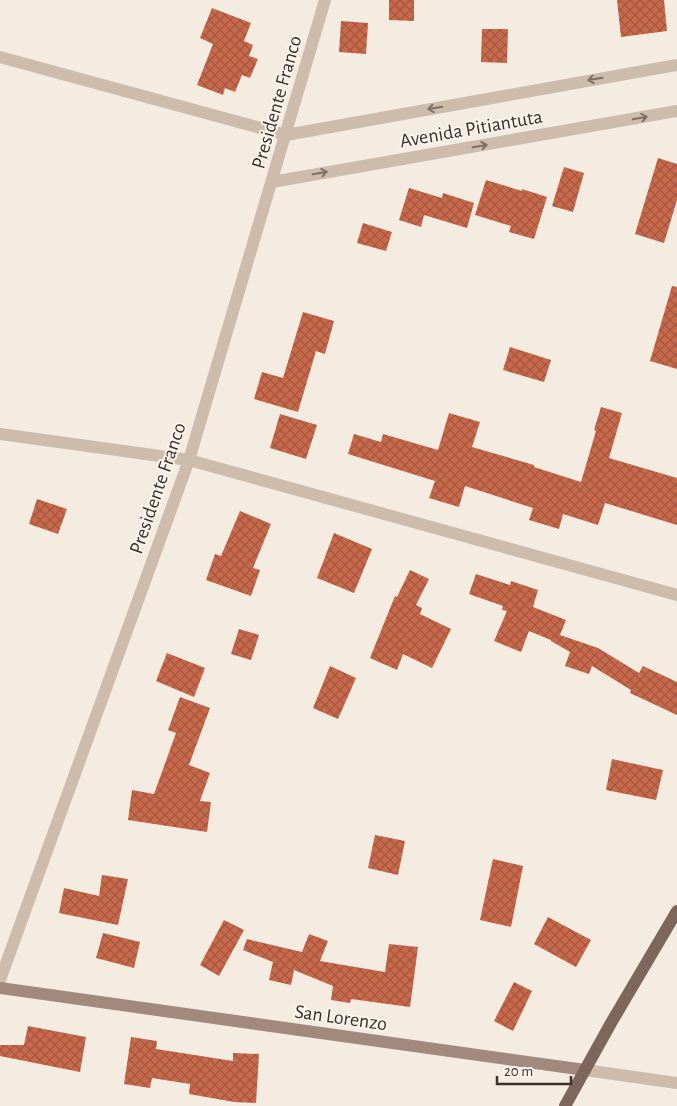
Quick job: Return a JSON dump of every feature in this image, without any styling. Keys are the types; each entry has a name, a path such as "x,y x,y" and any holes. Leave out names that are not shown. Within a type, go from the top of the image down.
{"main road":[{"path":"565,1106 615,1015 677,911"}],"street":[{"name":"Presidente Franco","path":"0,980 189,460 325,0"},
{"path":"0,57 286,135"},
{"name":"Avenida Pitiantuta","path":"286,135 677,65"},
{"name":"Avenida Pitiantuta","path":"272,182 677,111"},
{"path":"0,434 189,460 677,595"},
{"name":"San Lorenzo","path":"0,988 677,1083"}],"building":[{"path":"389,0 414,0 414,21 389,20"},
{"path":"617,0 664,0 667,31 621,37"},
{"path":"212,8 251,23 244,41 253,45 249,56 258,59 250,78 242,75 235,92 225,88 223,95 197,85 213,44 200,38"},
{"path":"341,21 368,23 366,54 339,52"},
{"path":"482,29 508,29 507,63 481,62"},
{"path":"658,158 677,164 677,200 664,243 635,234"},
{"path":"564,167 584,173 573,212 552,206"},
{"path":"486,180 547,197 534,239 509,232 511,226 475,215"},
{"path":"409,188 442,198 443,193 474,203 467,228 424,215 421,227 399,220"},
{"path":"363,223 392,232 386,251 357,243"},
{"path":"672,286 677,287 677,369 650,361"},
{"path":"303,312 334,321 325,354 316,351 298,412 254,399 262,372 283,378"},
{"path":"510,347 551,360 544,382 503,370"},
{"path":"601,407 622,413 609,458 677,478 677,525 605,503 598,525 563,514 559,529 529,520 533,508 465,486 459,507 429,498 435,481 348,454 354,434 381,442 383,434 438,450 449,413 480,422 472,447 534,465 534,467 581,482"},
{"path":"280,414 317,425 306,459 270,448"},
{"path":"37,499 67,509 58,534 29,524"},
{"path":"240,511 271,524 253,568 260,570 251,596 206,580 215,554 221,556"},
{"path":"334,533 372,549 354,593 317,578"},
{"path":"410,570 429,579 416,605 422,608 420,614 451,629 432,668 403,654 397,670 370,658 395,596 397,597"},
{"path":"476,574 510,585 511,581 538,590 533,607 566,620 560,635 598,648 639,673 643,666 677,682 677,715 630,693 631,690 592,666 589,674 565,666 570,652 551,640 529,631 521,652 494,641 507,611 502,610 503,606 469,594"},
{"path":"239,629 259,635 251,660 231,654"},
{"path":"167,653 205,668 194,697 156,681"},
{"path":"330,666 356,678 338,719 313,708"},
{"path":"180,697 210,708 189,765 210,773 200,801 211,802 207,832 128,820 132,790 154,794 176,733 168,730"},
{"path":"612,759 663,770 656,800 606,790"},
{"path":"375,835 405,841 398,875 368,868"},
{"path":"493,859 523,866 511,927 480,920"},
{"path":"102,875 128,879 118,925 59,913 64,888 99,896"},
{"path":"548,917 591,940 576,967 534,944"},
{"path":"224,920 244,930 219,976 200,965"},
{"path":"103,933 140,942 134,968 96,958"},
{"path":"309,934 328,941 320,961 385,972 389,944 418,947 410,1007 351,999 350,1003 331,1000 333,986 294,970 291,985 269,980 273,962 243,950 247,939 302,952"},
{"path":"514,982 532,991 513,1031 494,1021"},
{"path":"28,1026 86,1037 80,1072 0,1056 0,1045 24,1045"},
{"path":"131,1037 157,1041 156,1049 233,1061 233,1053 259,1054 256,1103 234,1102 189,1094 190,1084 152,1078 150,1088 124,1084"}]}
